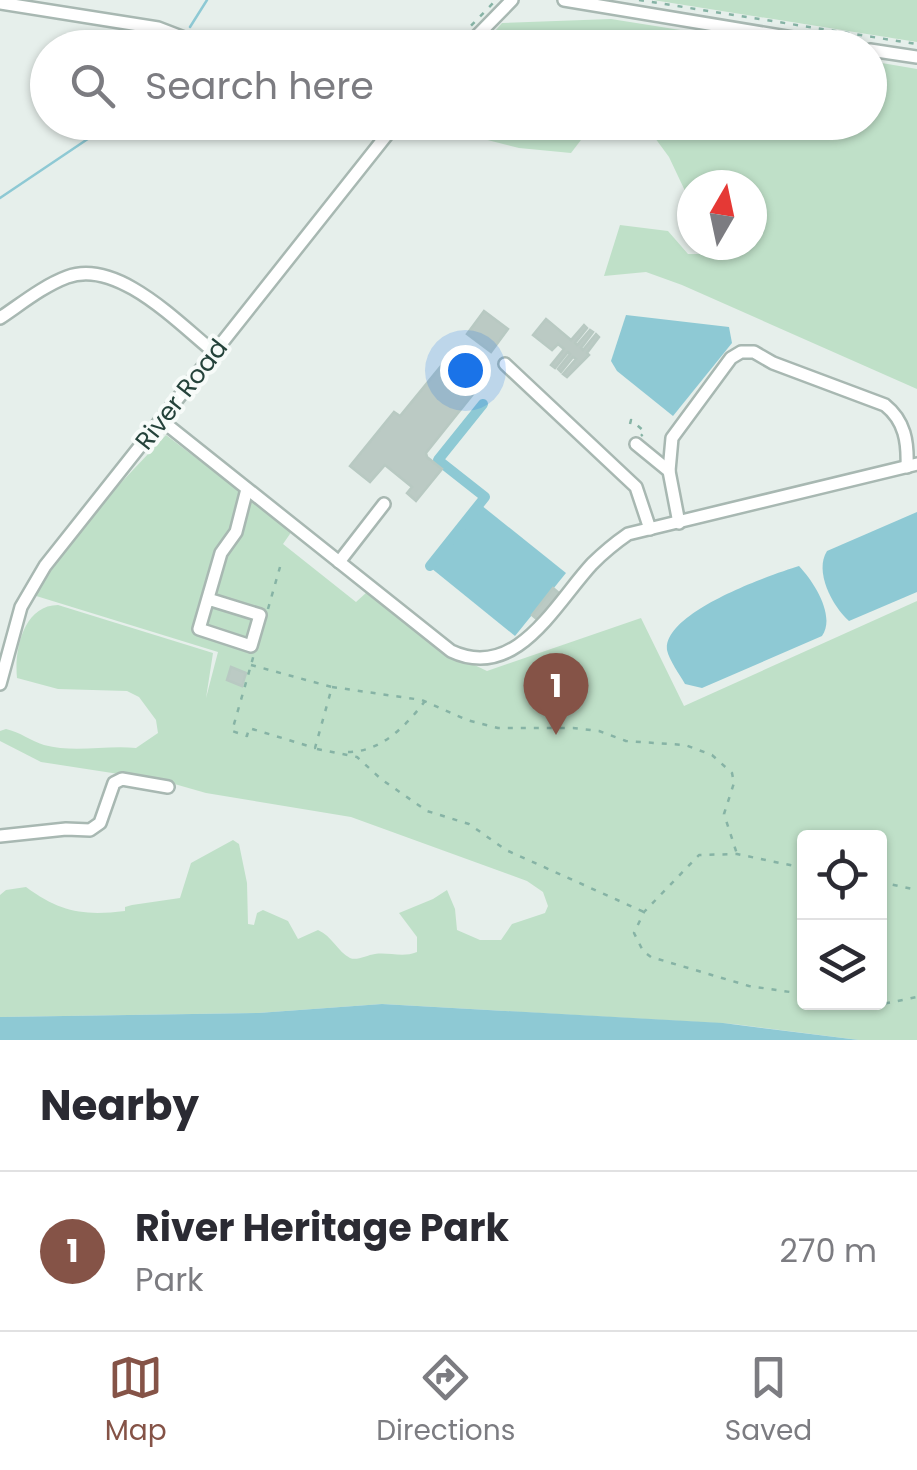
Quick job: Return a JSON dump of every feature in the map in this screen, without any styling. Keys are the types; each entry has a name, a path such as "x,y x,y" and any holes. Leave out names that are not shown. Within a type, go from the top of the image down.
{"street":[{"path":"476,30 512,0"},
{"path":"564,0 745,30"},
{"path":"1,7 163,30"},
{"path":"887,53 917,58"},
{"name":"River Road","path":"0,684 30,587 382,140"},
{"path":"0,318 65,278 100,275 133,288 214,352"},
{"path":"161,420 451,651 485,659 521,645 602,554 628,534 679,523 912,466 902,426 885,405 773,363 754,352 740,352 731,358 679,427 669,452 679,523"},
{"path":"505,364 636,487 650,529"},
{"path":"636,444 670,471"},
{"path":"208,599 260,615 251,646 199,629 221,552 236,532 247,489"},
{"path":"339,562 384,504"},
{"path":"0,836 66,828 90,830 100,824 114,783 122,779 168,787"}],"path":[{"path":"472,30 496,0"},
{"path":"639,0 829,30"},
{"path":"887,39 917,44"},
{"path":"630,424 631,420 645,432 636,444"},
{"path":"266,616 280,567"},
{"path":"257,645 232,731 247,736 249,728 316,748 364,752 398,733 425,701"},
{"path":"251,664 332,687 425,701 467,720 498,728 573,728 626,741 684,745 712,755 732,774 734,783 724,814 737,854"},
{"path":"316,748 332,687"},
{"path":"346,752 427,812 469,824 506,850 644,912"},
{"path":"797,867 737,854 699,855 644,912 634,933 643,951 651,957 750,986 797,993"},
{"path":"887,884 917,890"},
{"path":"887,1003 917,997"}],"green space":[{"path":"653,0 917,0 917,42 887,37 887,30 842,30"},
{"path":"611,19 680,30 496,30 502,23"},
{"path":"887,64 917,69 917,389 646,272 604,276 620,225 668,231 677,241 677,260 767,260 767,170 677,170 677,174 656,140 887,140"},
{"path":"488,140 581,140 571,153 519,148"},
{"path":"166,435 292,531 283,544 356,602 367,592 441,649 487,671 641,618 684,706 917,601 917,1040 859,1040 733,1024 382,1004 258,1013 0,1017 0,895 6,890 26,887 72,910 125,911 125,907 132,905 180,898 191,863 233,840 239,844 247,883 248,924 254,925 257,913 263,910 288,921 298,939 318,930 353,959 417,952 417,937 399,913 447,890 455,909 457,930 480,940 501,940 512,924 545,913 548,906 543,892 527,881 351,817 41,762 0,741 0,731 6,729 55,747 136,748 158,733 156,720 139,697 127,691 58,689 17,678 17,654 24,631 29,620 46,607 58,605 213,653 206,698 218,652 33,595 98,507"}],"water":[{"path":"626,315 729,327 732,343 673,416 617,371 611,361"},
{"path":"481,505 566,573 515,636 431,568"},
{"path":"917,512 917,592 849,621 827,588 823,568 827,551"},
{"path":"799,566 825,609 826,628 822,636 702,688 685,684 667,650 670,636 682,622 721,597"},
{"path":"382,1004 723,1023 859,1040 0,1040 0,1017 258,1013"}],"building":[{"path":"484,311 508,329 491,352 467,334"},
{"path":"546,319 571,340 584,325 587,328 577,345 590,330 593,332 583,350 596,334 599,337 589,355 567,377 563,374 576,359 573,357 561,372 558,369 570,354 555,368 551,365 564,349 558,344 552,350 533,335"},
{"path":"441,366 474,393 426,453 442,469 416,501 407,493 412,487 385,465 370,482 350,466 394,412 400,416"},
{"path":"553,588 560,594 539,621 532,615"},
{"path":"231,667 246,673 242,686 227,680"}],"waterway":[{"path":"190,27 207,0"},
{"path":"0,198 86,140"},
{"path":"430,566 485,497 438,460 483,404"}],"place":[{"name":"River Heritage Park","path":"556,735"}]}
